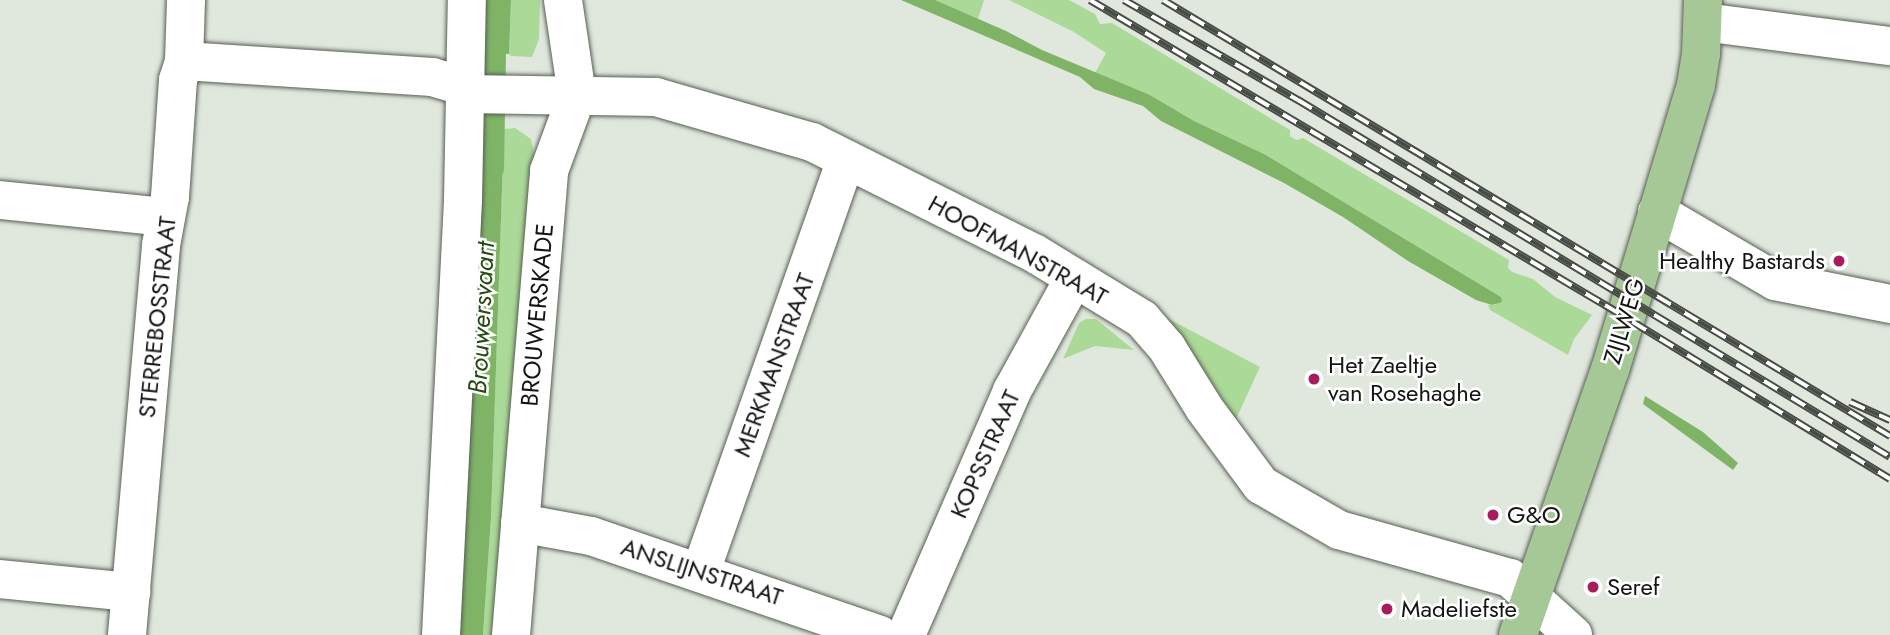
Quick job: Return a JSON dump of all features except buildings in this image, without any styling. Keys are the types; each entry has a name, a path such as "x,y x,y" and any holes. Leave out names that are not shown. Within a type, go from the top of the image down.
{"main road":[{"name":"ZIJLWEG","path":"1518,635 1610,370 1696,85 1703,11"}],"street":[{"name":"STERREBOSSTRAAT","path":"127,635 164,218 170,197 177,88 184,61 186,0"},
{"path":"441,635 472,94 467,0"},
{"name":"BROUWERSKADE","path":"511,635 549,171 577,94 563,0"},
{"path":"1703,11 1890,46"},
{"path":"184,61 432,77 456,84 472,94"},
{"name":"HOOFMANSTRAAT","path":"472,94 656,97 811,142 1034,253 1142,320 1167,348 1204,408 1261,485 1339,530 1510,578 1573,635"},
{"name":"MERKMANSTRAAT","path":"701,571 846,160"},
{"path":"0,200 164,218"},
{"path":"1657,212 1775,281 1890,304"},
{"name":"KOPSSTRAAT","path":"906,635 1012,391 1074,278"},
{"name":"ANSLIJNSTRAAT","path":"520,523 591,536 701,571 880,635"},
{"path":"0,579 131,592"}],"shaded area":[{"path":"511,0 540,0 539,39 532,57 509,54"},
{"path":"934,0 984,0 978,19"},
{"path":"1009,0 1069,0 1095,14 1100,24 1112,23 1290,130 1290,136 1296,140 1303,138 1509,260 1508,268 1512,272 1533,279 1555,297 1592,315 1574,339 1568,355 1490,310 1488,305 1495,305 1501,297 1264,154 1194,121 1150,95 1095,73 1106,53 1074,32"},
{"path":"515,128 531,139 535,159 501,635 483,635 491,517 504,129"},
{"path":"1167,318 1260,367 1236,419"},
{"path":"1086,319 1096,319 1134,350 1095,346 1063,359 1079,323"}],"water":[{"path":"481,0 511,0 509,54 482,52"},
{"path":"901,0 935,0 1042,50 1150,95 1194,121 1264,154 1501,297 1502,302 1492,305 1476,300 1408,261 1343,217 1284,183 1161,121 1143,106 1094,89 1080,77"},
{"path":"480,129 504,129 491,517 483,635 451,635"},
{"path":"1645,396 1703,432 1738,463 1733,470 1643,404"}],"waterway":[{"name":"Brouwersvaart","path":"489,168 492,0"}],"railway":[{"path":"1090,0 1605,305 1890,479"},
{"path":"1124,0 1298,100 1890,457"},
{"path":"1163,0 1890,436"},
{"path":"1850,402 1890,420"}],"place":[{"name":"Healthy Bastards","path":"1839,261"},
{"name":"Het Zaeltje van Rosehaghe","path":"1314,379"},
{"name":"G&O","path":"1493,515"},
{"name":"Seref","path":"1593,587"},
{"name":"Madeliefste","path":"1387,609"}]}
